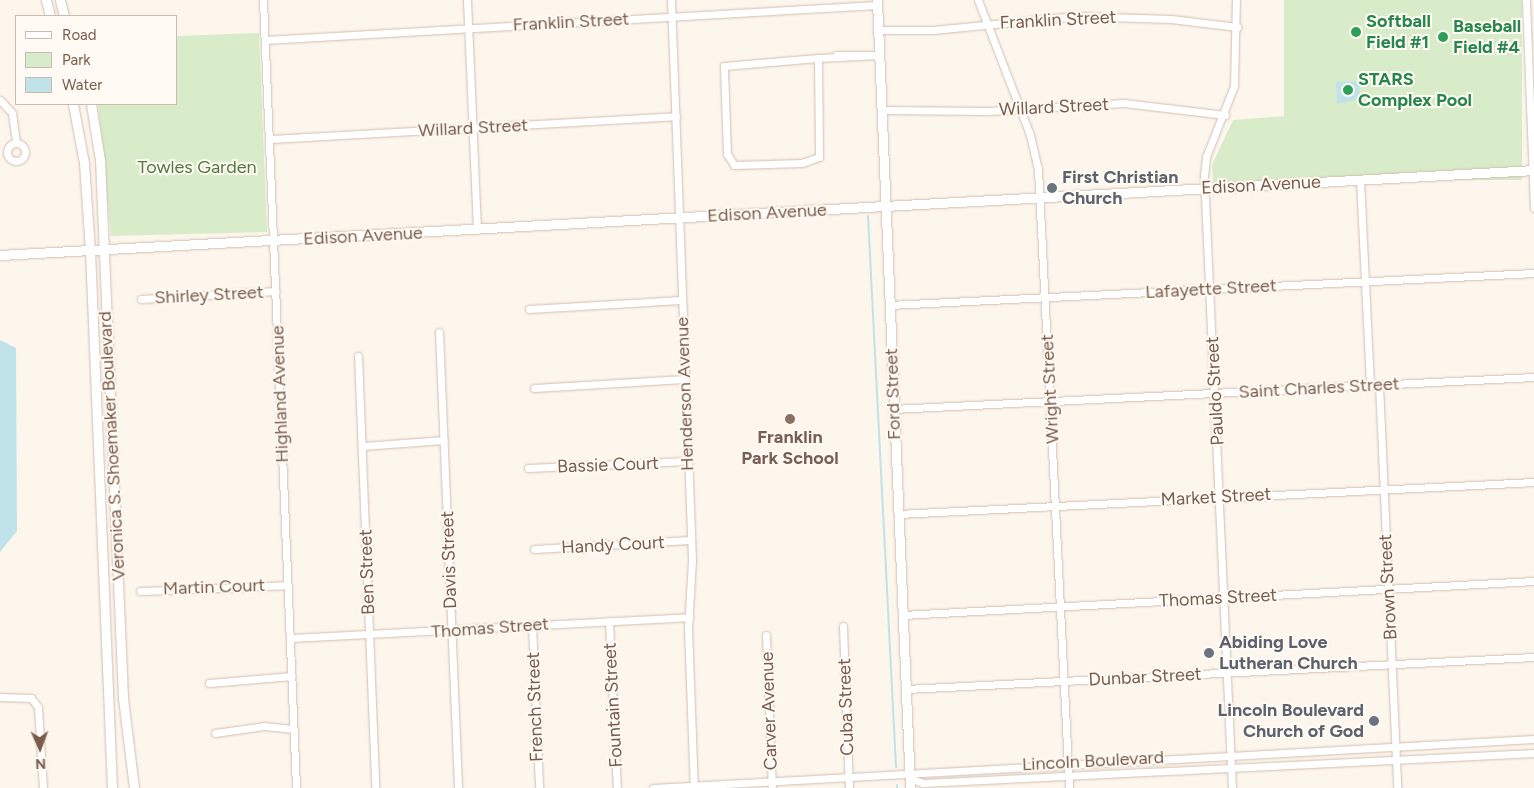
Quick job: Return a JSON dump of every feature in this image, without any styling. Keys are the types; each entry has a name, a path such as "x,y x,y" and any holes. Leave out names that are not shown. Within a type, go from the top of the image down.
{"street":[{"path":"46,0 50,15"},
{"path":"60,0 64,15"},
{"name":"Highland Avenue","path":"263,0 296,788"},
{"path":"467,0 477,230"},
{"name":"Henderson Avenue","path":"671,0 691,540 689,617 694,787"},
{"name":"Wright Street","path":"978,0 984,24 1036,154 1040,197 1069,788"},
{"name":"Pauldo Street","path":"1232,788 1205,188 1206,157 1225,115 1237,72 1238,27 1236,0"},
{"path":"1526,0 1534,208"},
{"name":"Franklin Street","path":"265,40 672,17 877,2"},
{"name":"Ford Street","path":"877,2 909,781"},
{"name":"Franklin Street","path":"878,30 1122,16 1238,27"},
{"path":"818,58 819,157 802,163 734,165 728,154 724,66 818,58 879,55"},
{"path":"0,100 12,113 16,143"},
{"name":"Willard Street","path":"882,110 1018,108 1124,103 1225,115"},
{"name":"Veronica S. Shoemaker Boulevard","path":"73,105 84,163 90,250 112,788"},
{"name":"Veronica S. Shoemaker Boulevard","path":"91,105 100,160 124,698 134,788"},
{"name":"Willard Street","path":"270,139 676,116"},
{"name":"Edison Avenue","path":"0,254 477,230 1534,170"},
{"path":"1360,180 1370,386"},
{"name":"Lafayette Street","path":"889,305 1534,273"},
{"name":"Shirley Street","path":"142,299 276,291"},
{"path":"529,309 682,300"},
{"name":"Davis Street","path":"439,332 458,788"},
{"name":"Ben Street","path":"358,356 375,788"},
{"name":"Saint Charles Street","path":"893,409 1534,377"},
{"path":"534,388 685,379"},
{"name":"Brown Street","path":"1379,385 1397,788"},
{"path":"363,446 444,440"},
{"name":"Bassie Court","path":"528,468 688,462"},
{"name":"Market Street","path":"898,514 1220,496 1534,482"},
{"name":"Handy Court","path":"534,549 691,540"},
{"name":"Thomas Street","path":"902,615 1534,581"},
{"name":"Martin Court","path":"140,591 288,585"},
{"name":"Thomas Street","path":"290,638 369,636 689,617"},
{"name":"Fountain Street","path":"609,621 617,788"},
{"name":"French Street","path":"532,625 539,788"},
{"name":"Cuba Street","path":"843,626 849,788"},
{"name":"Carver Avenue","path":"766,635 772,785"},
{"name":"Dunbar Street","path":"906,689 1534,657"},
{"path":"209,683 292,676"},
{"path":"0,697 31,698 40,715 43,788"},
{"path":"214,733 264,726 294,729"},
{"name":"Lincoln Boulevard","path":"909,781 922,770 1534,738"},
{"name":"Lincoln Boulevard","path":"653,788 772,785 849,780 923,783 1534,753"}],"green space":[{"path":"1284,0 1522,0 1522,180 1284,180"},
{"name":"Towles Garden","path":"259,33 267,232 111,236 98,105 178,105 178,36"},
{"path":"1287,116 1290,180 1213,184 1212,165 1233,120"}],"water":[{"name":"STARS Complex Pool","path":"1359,81 1360,99 1337,104 1336,82"},
{"path":"0,340 16,348 17,531 0,552"}],"waterway":[{"path":"868,216 896,767"}],"place":[{"name":"Softball Field #1","path":"1356,32"},
{"name":"Baseball Field #4","path":"1443,37"},
{"name":"STARS Complex Pool","path":"1348,90"},
{"name":"First Christian Church","path":"1052,188"},
{"name":"Franklin Park School","path":"790,419"},
{"name":"Abiding Love Lutheran Church","path":"1209,653"},
{"name":"Lincoln Boulevard Church of God","path":"1374,721"}]}
